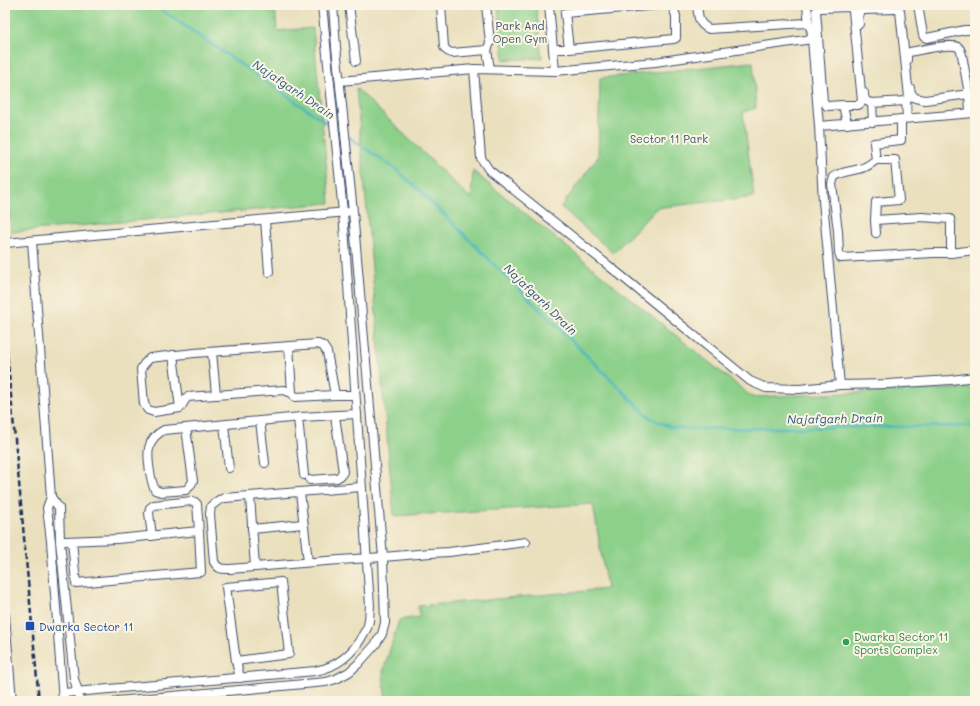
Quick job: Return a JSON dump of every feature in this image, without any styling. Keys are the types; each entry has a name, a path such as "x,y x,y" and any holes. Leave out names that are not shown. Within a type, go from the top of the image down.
{"street":[{"path":"32,241 51,497 47,508 52,549 63,697 78,691 323,670 338,663 351,653 362,639 368,625 370,606 343,212 322,5"},
{"path":"117,701 326,682 336,679 349,672 375,645 382,634 385,623 383,557 354,212 332,5"},
{"path":"349,5 356,61"},
{"path":"441,5 444,47 448,52 452,53 487,50"},
{"path":"486,5 490,43 487,50 490,69"},
{"path":"549,5 555,71"},
{"path":"569,49 565,13 659,5"},
{"path":"553,49 674,40 676,38 676,16 672,5"},
{"path":"697,5 699,20 703,26 709,29 806,23 809,25"},
{"path":"807,5 809,25 812,31 823,201 840,386"},
{"path":"918,5 922,35 924,37 927,38 965,30 975,30"},
{"path":"849,7 852,8 853,11 862,101 860,104 843,105 827,106 823,101 816,11 818,8 849,7"},
{"path":"876,160 874,142 901,140 906,101 909,97 900,11 898,9 864,10 858,14 864,99 866,102 872,104 906,101"},
{"path":"340,81 474,69 555,71 655,62 812,39"},
{"path":"819,126 972,113 969,94 962,55 960,49 956,46 946,46 910,52 907,53 907,56 911,93 915,98 925,100 969,94"},
{"path":"474,69 481,158 490,170 750,381 766,388 799,389 951,380 975,377"},
{"path":"872,104 873,122"},
{"path":"843,105 847,124"},
{"path":"876,232 876,202 899,200 895,160 876,160 868,166 839,173 834,177 832,184 838,231 839,253 841,258 951,253 975,250"},
{"path":"5,243 354,212"},
{"path":"875,220 922,217 948,218 950,219 951,224 951,253"},
{"path":"265,220 269,272"},
{"path":"335,395 327,352 323,346 318,344 150,358 141,369 144,404 148,410 154,412 180,408 187,397 284,390 292,393 295,397 355,395"},
{"path":"289,346 292,393"},
{"path":"212,352 216,395"},
{"path":"173,355 180,408"},
{"path":"186,428 192,481 190,486 186,490 161,492 155,490 152,483 148,457 151,442 155,436 164,430 260,421 356,414"},
{"path":"298,418 307,477 337,478 343,472 335,416"},
{"path":"260,421 265,464"},
{"path":"224,425 229,468"},
{"path":"361,487 225,498 219,500 211,506 210,514 214,562 217,567 223,569 255,567 449,552 526,542"},
{"path":"300,492 308,562"},
{"path":"250,496 255,567"},
{"path":"51,497 58,508 74,679 78,691 79,701"},
{"path":"72,541 76,583 201,572 199,531 195,502 192,501 154,505 150,508 149,513 152,536"},
{"path":"252,529 303,524"},
{"path":"60,541 117,539 199,531"},
{"path":"236,661 288,654 281,582 226,587 236,661 240,678"},
{"path":"5,616 12,701"}],"green space":[{"path":"5,5 275,5 277,31 313,28 330,203 11,232 5,167"},
{"name":"Park And Open Gym","path":"498,5 536,5 542,58 504,60"},
{"name":"Sector 11 Park","path":"753,62 756,108 743,112 754,197 657,208 613,253 561,207 598,157 600,78"},
{"path":"356,88 471,199 473,171 752,397 975,388 975,701 386,701 383,672 399,620 420,617 418,606 607,589 593,504 394,516"}],"waterway":[{"name":"Najafgarh Drain","path":"154,5 333,127"},
{"name":"Najafgarh Drain","path":"347,136 397,170 649,417 670,427 688,429 975,426"}],"railway":[{"path":"5,330 39,701"}],"place":[{"name":"Dwarka Sector 11","path":"30,626"},
{"name":"Dwarka Sector 11 Sports Complex","path":"846,642"}]}
